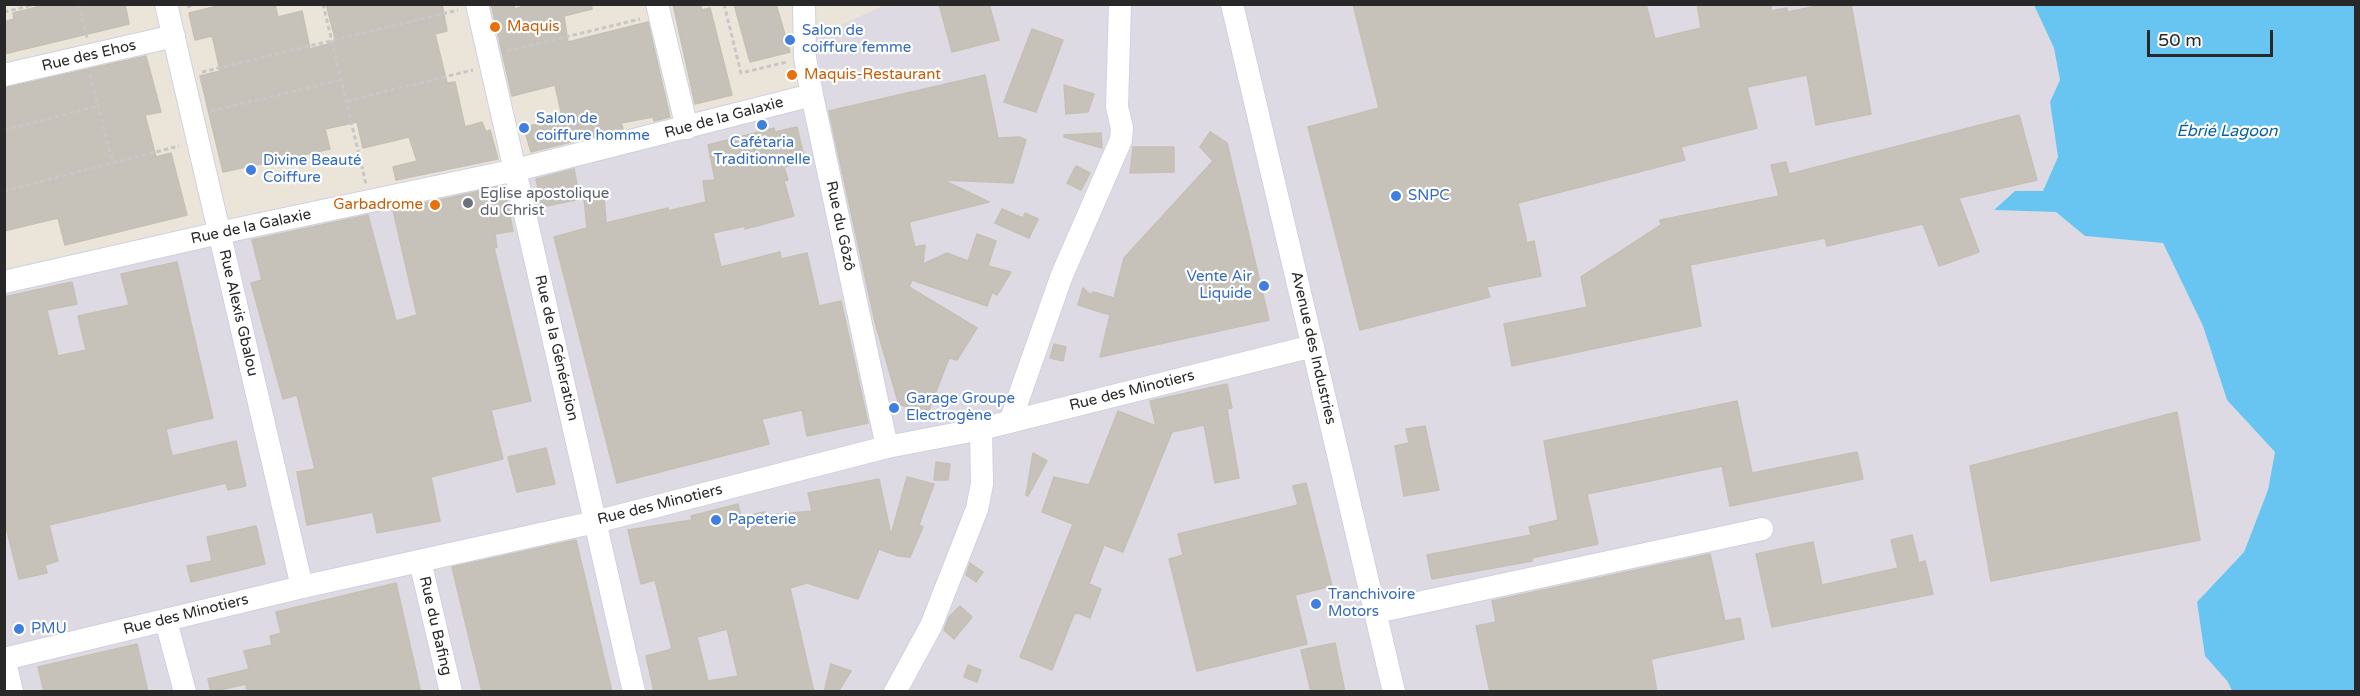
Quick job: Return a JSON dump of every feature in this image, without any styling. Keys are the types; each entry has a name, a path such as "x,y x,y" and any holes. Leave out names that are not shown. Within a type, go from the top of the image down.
{"street":[{"name":"Rue Alexis Gbalou","path":"166,4 302,587"},
{"name":"Rue du Gôzô","path":"804,4 805,58 887,447"},
{"path":"1010,422 1062,275 1121,140 1122,129 1117,107 1120,4"},
{"name":"Avenue des Industries","path":"1232,4 1394,692"},
{"name":"Rue de la Génération","path":"477,5 634,692"},
{"path":"658,10 687,128"},
{"name":"Rue des Ehos","path":"4,75 174,36"},
{"name":"Rue de la Galaxie","path":"4,282 219,233 516,170 812,95"},
{"name":"Rue des Minotiers","path":"5,658 302,587 595,522 887,447 981,429 1313,346"},
{"path":"895,692 930,626 977,509 982,484 981,429"},
{"path":"1376,612 1762,529"},
{"name":"Rue du Bafing","path":"420,561 451,692"},
{"path":"166,621 185,692"},
{"path":"5,658 12,692"}],"path":[{"path":"4,12 37,4"},
{"path":"79,4 98,106 113,163"},
{"path":"323,4 370,201"},
{"path":"724,4 741,73 805,58"},
{"path":"183,77 477,5"},
{"path":"347,101 658,10"},
{"path":"192,116 341,80"},
{"path":"4,130 98,106"},
{"path":"4,191 198,141"}],"shaded area":[{"path":"885,5 2034,5 2054,48 2060,80 2050,102 2058,157 2043,192 2015,191 1994,210 2056,212 2085,236 2163,243 2203,326 2227,400 2275,452 2268,490 2244,552 2197,602 2205,656 2228,682 2232,691 5,691 4,293 824,104 815,37"}],"water":[{"name":"Ébrié Lagoon","path":"2034,5 2355,5 2355,691 2232,691 2228,682 2205,656 2197,602 2244,552 2268,490 2275,452 2227,400 2203,326 2163,243 2085,236 2056,212 1994,210 2015,191 2043,191 2058,157 2050,102 2060,80 2054,48"}],"building":[{"path":"49,4 125,4 129,24 4,54 4,22 14,19 13,13"},
{"path":"226,4 275,4 278,17 302,11 310,49 336,42 326,4 442,4 447,31 435,34 447,83 455,82 465,127 482,122 486,132 490,130 498,159 396,180 393,167 417,161 409,137 363,148 357,122 325,129 330,149 223,172 200,76 220,71 212,36 195,40 189,13"},
{"path":"491,4 513,4 515,9 530,4 591,4 592,9 564,16 568,42 648,22 670,117 654,121 653,117 621,123 623,129 531,152 524,128 562,116 555,85 512,96"},
{"path":"673,4 700,4 702,10 710,8 732,95 695,104"},
{"path":"734,4 776,4 790,52 750,62"},
{"path":"939,4 989,4 999,40 952,52"},
{"path":"1353,4 1646,4 1655,39 1701,28 1697,4 1771,4 1771,11 1787,8 1787,12 1827,4 1851,4 1871,114 1816,125 1807,75 1747,87 1757,128 1681,147 1685,160 1518,203 1527,243 1534,241 1541,276 1487,287 1490,297 1360,330 1308,127 1379,108"},
{"path":"1032,29 1063,40 1036,112 1004,102"},
{"path":"146,56 161,112 145,115 156,157 171,153 187,215 65,245 58,218 4,231 4,88"},
{"path":"985,75 998,138 1019,137 1026,140 1013,183 943,180 989,202 909,222 915,247 925,245 923,264 947,253 968,261 977,234 996,241 988,266 1011,272 997,295 992,292 987,306 912,280 909,287 977,328 957,360 949,358 929,410 899,405 875,322 829,111"},
{"path":"1064,85 1094,94 1088,112 1066,114"},
{"path":"2019,115 2037,180 1959,198 1979,252 1939,266 1923,224 1827,246 1825,238 1690,265 1701,326 1512,366 1504,324 1587,307 1581,277 1661,225 1660,220 1779,196 1771,165 1786,162 1789,174"},
{"path":"797,127 805,161 784,167 788,180 784,181 794,216 745,229 745,226 713,233 721,267 780,252 781,259 807,253 819,306 841,301 868,423 807,436 802,410 762,419 769,444 617,483 554,237 587,228 584,199 604,197 606,223 668,208 668,211 706,202 703,181 715,180 708,145 774,128 775,132"},
{"path":"1210,132 1227,143 1269,320 1100,357 1110,315 1078,305 1083,288 1091,295 1093,292 1114,298 1124,258 1213,161 1200,147"},
{"path":"1101,133 1102,148 1064,137 1064,135"},
{"path":"1133,147 1174,147 1174,172 1130,173"},
{"path":"1076,166 1090,173 1081,190 1067,183"},
{"path":"574,169 580,199 542,207 536,179"},
{"path":"504,186 513,231 495,234 497,247 494,248 531,401 491,410 503,459 431,477 440,521 377,533 373,512 307,525 297,472 315,469 297,395 283,399 251,283 262,280 252,240 368,215 396,321 417,315 393,210"},
{"path":"1002,209 1023,218 1025,213 1038,219 1029,238 995,223"},
{"path":"177,262 213,418 166,429 172,456 236,441 246,486 228,490 226,483 49,525 58,561 45,565 47,573 19,579 4,519 4,297 72,282 77,304 47,310 58,356 86,350 78,316 129,305 121,274"},
{"path":"1054,344 1066,347 1063,361 1050,358"},
{"path":"1227,384 1232,408 1227,409 1239,478 1215,483 1204,425 1172,432 1123,552 1104,545 1089,584 1101,589 1090,618 1075,612 1052,670 1020,657 1073,524 1042,512 1054,477 1089,485 1118,411 1156,426 1150,401"},
{"path":"1737,401 1752,473 1857,452 1863,479 1730,506 1722,466 1587,494 1598,544 1532,558 1532,561 1432,579 1427,555 1531,535 1529,527 1558,520 1544,441"},
{"path":"2177,412 2200,540 1991,581 1970,466"},
{"path":"1425,426 1439,490 1404,496 1395,446 1409,443 1406,429"},
{"path":"546,448 555,484 517,492 508,457"},
{"path":"1033,453 1047,461 1028,496 1026,495"},
{"path":"936,462 950,464 948,480 934,480"},
{"path":"907,477 934,484 919,525 923,527 910,557 898,556 879,549 858,599 807,583 790,588 814,692 654,692 646,656 672,649 655,580 641,584 628,530 692,520 691,516 738,504 741,517 764,512 771,515 812,511 808,493 879,479 891,535","holes":["727,629 738,676 708,681 697,637"]},
{"path":"1306,483 1332,586 1295,595 1307,644 1197,671 1169,559 1183,555 1178,534 1298,505 1293,486"},
{"path":"256,526 265,564 191,582 187,566 212,561 207,537"},
{"path":"1912,535 1919,563 1925,561 1933,594 1772,627 1756,554 1813,542 1822,585 1898,568 1891,540"},
{"path":"576,540 612,692 482,692 452,567"},
{"path":"1710,554 1725,621 1740,618 1744,639 1651,659 1657,692 1490,692 1476,626 1496,622 1492,601"},
{"path":"970,563 983,572 976,582 966,575"},
{"path":"396,583 420,689 408,692 247,692 246,684 211,692 208,679 249,669 244,651 272,645 270,636 281,633 276,612"},
{"path":"960,606 972,617 954,639 944,630 949,617"},
{"path":"1335,643 1345,692 1311,692 1301,650"},
{"path":"137,644 148,692 44,692 38,667"},
{"path":"831,664 851,671 838,692 824,692"},
{"path":"968,665 981,670 977,682 964,677"}],"place":[{"name":"Maquis","path":"495,27"},
{"name":"Salon de coiffure femme","path":"790,40"},
{"name":"Maquis-Restaurant","path":"792,75"},
{"name":"Cafétaria Traditionnelle","path":"762,125"},
{"name":"Salon de coiffure homme","path":"524,128"},
{"name":"Divine Beauté Coiffure","path":"251,170"},
{"name":"SNPC","path":"1396,196"},
{"name":"Eglise apostolique du Christ","path":"468,203"},
{"name":"Garbadrome","path":"435,205"},
{"name":"Vente Air Liquide","path":"1264,286"},
{"name":"Garage Groupe Electrogène","path":"894,408"},
{"name":"Papeterie","path":"716,520"},
{"name":"Tranchivoire Motors","path":"1316,604"},
{"name":"PMU","path":"19,629"}]}
